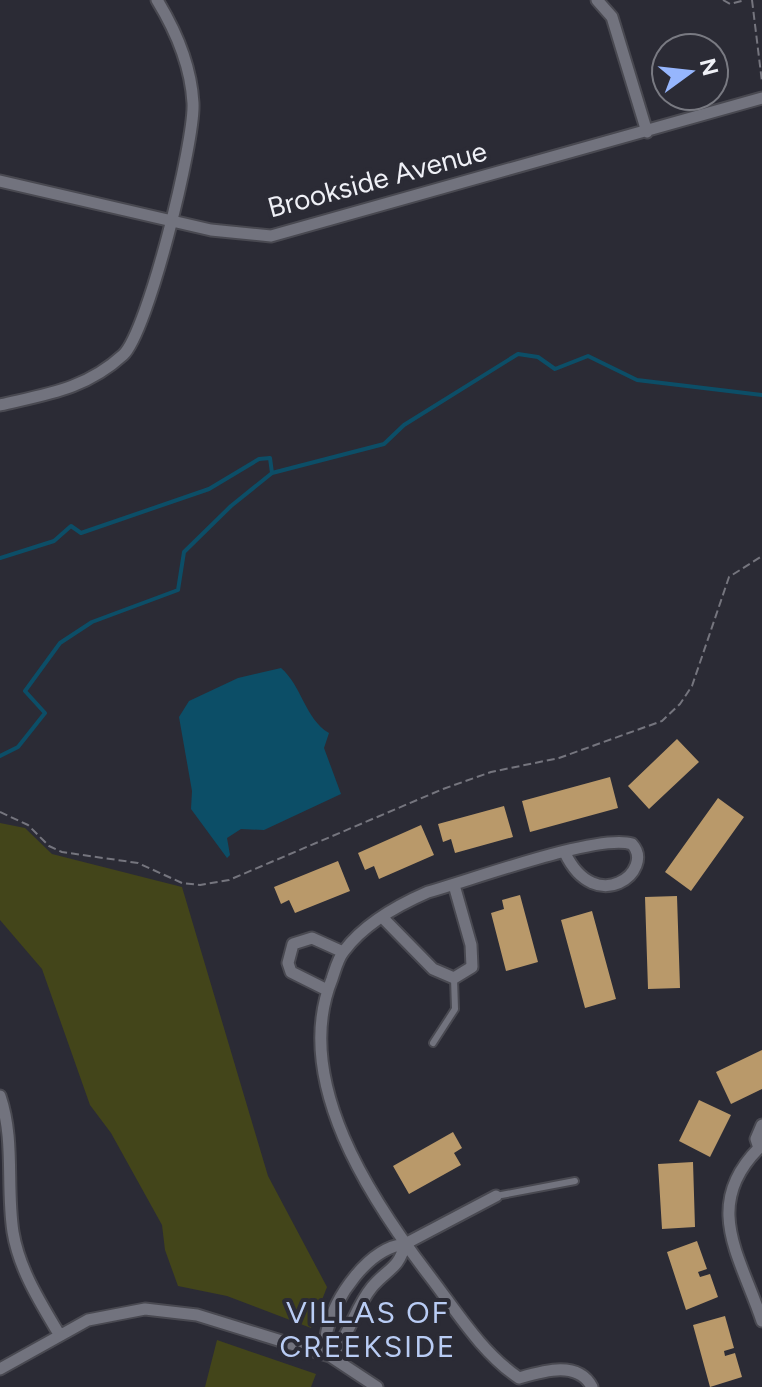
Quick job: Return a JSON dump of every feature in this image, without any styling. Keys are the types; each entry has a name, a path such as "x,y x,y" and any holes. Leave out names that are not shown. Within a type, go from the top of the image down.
{"street":[{"path":"0,405 82,385 126,353 152,292 191,144 193,100 185,59 157,0"},
{"path":"597,0 612,17 647,132"},
{"name":"Brookside Avenue","path":"0,181 170,218 211,230 271,236 345,212 647,132 762,98"},
{"path":"565,853 577,874 587,882 603,886 630,875 638,853 632,844 620,841 565,853 408,901 382,917 343,952 327,990 319,1034 322,1070 330,1099 365,1180 405,1244 482,1345 519,1382 574,1370 587,1377 592,1387"},
{"path":"382,917 433,969 454,978 472,967 471,945 454,885"},
{"path":"327,990 291,972 289,952 293,944 312,938 343,952"},
{"path":"0,1096 9,1137 13,1233 29,1283 59,1334"},
{"path":"762,1125 756,1139 760,1149 737,1172 727,1209 728,1230 762,1321"},
{"path":"330,1356 326,1334 339,1301 371,1261 391,1246 405,1244 496,1196"},
{"path":"330,1356 345,1341 361,1304 373,1286 400,1262 405,1244"},
{"path":"0,1369 88,1320 125,1311 155,1309 197,1315 330,1356 377,1387"}],"lane":[{"path":"433,1043 457,1003 454,978"},
{"path":"496,1196 575,1181"}],"path":[{"path":"723,0 730,4 745,0"},
{"path":"752,0 762,82"},
{"path":"0,812 28,825 49,846 62,852 138,863 182,883 200,885 229,880 443,789 491,772 559,758 662,721 680,704 692,686 729,577 762,556"}],"green space":[{"path":"0,823 25,828 52,854 182,887 268,1176 327,1287 311,1328 227,1296 178,1286 165,1250 162,1225 111,1133 90,1105 42,969 0,920"},
{"path":"217,1340 316,1374 311,1387 205,1387"}],"water":[{"path":"281,668 314,719 329,733 324,748 341,794 264,830 241,829 227,838 230,855 227,858 191,809 192,791 179,717 189,701 238,678"}],"building":[{"path":"677,739 699,762 649,809 628,786"},
{"path":"610,777 618,808 530,832 522,801"},
{"path":"718,798 744,817 691,891 665,872"},
{"path":"504,806 513,837 455,853 451,839 443,842 438,824"},
{"path":"421,825 434,855 379,879 374,866 365,870 358,853"},
{"path":"338,861 350,891 295,913 289,900 281,904 274,887"},
{"path":"520,895 538,962 506,971 491,913 504,909 502,900"},
{"path":"677,896 680,988 648,989 645,897"},
{"path":"592,911 616,999 585,1008 561,920"},
{"path":"762,1050 762,1089 731,1104 716,1072"},
{"path":"699,1100 731,1115 710,1157 679,1141"},
{"path":"453,1132 462,1148 454,1153 461,1165 409,1194 393,1166"},
{"path":"693,1162 695,1227 662,1229 658,1164"},
{"path":"697,1241 707,1269 698,1272 700,1277 710,1274 718,1297 686,1310 667,1252"},
{"path":"725,1316 734,1348 724,1351 725,1356 735,1353 742,1377 710,1387 693,1325"}],"waterway":[{"path":"0,756 18,747 45,713 25,691 60,643 92,622 178,590 184,552 231,506 272,473 384,444 404,425 518,354 538,357 555,369 588,356 637,380 762,395"},
{"path":"0,558 54,541 71,526 81,533 209,489 259,459 270,458 272,473"}],"district":[{"name":"VILLAS OF CREEKSIDE","path":"368,1330"}]}
